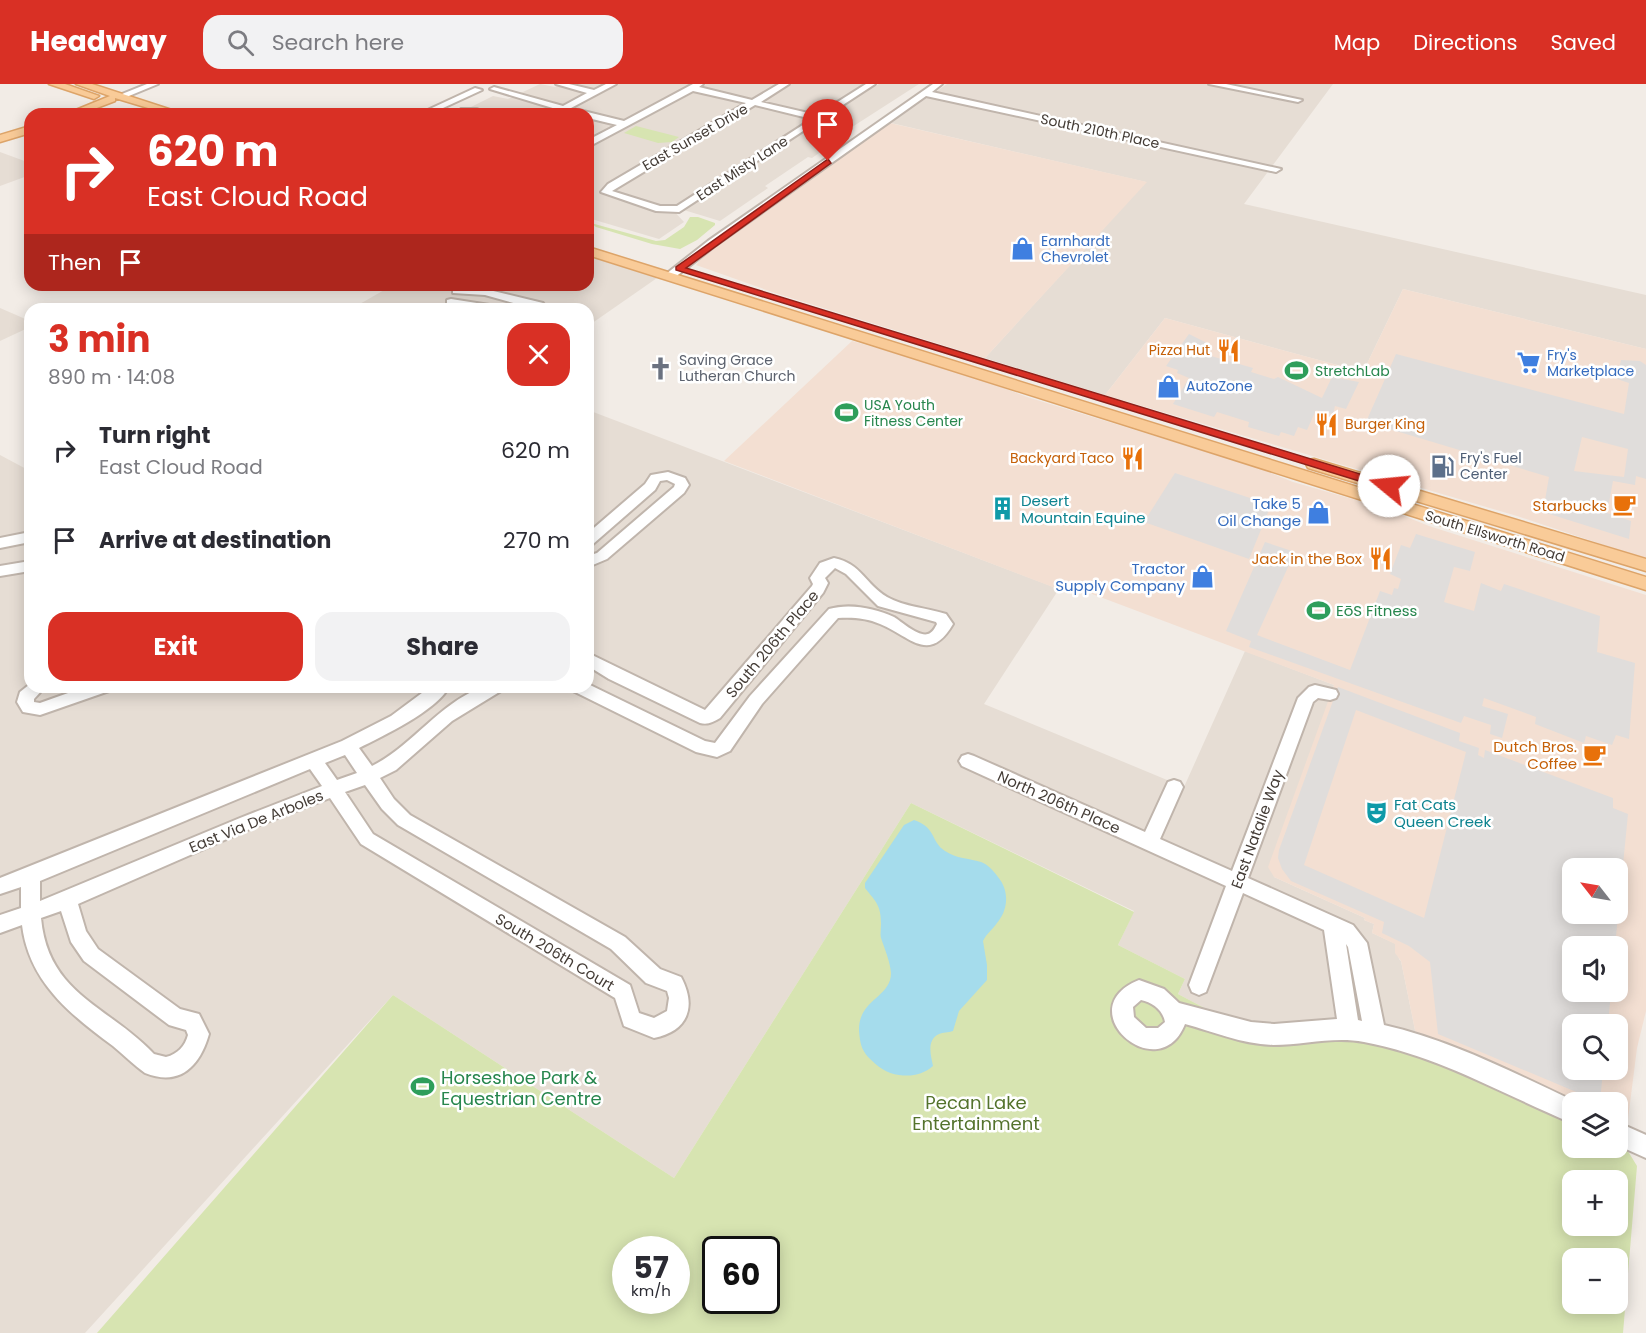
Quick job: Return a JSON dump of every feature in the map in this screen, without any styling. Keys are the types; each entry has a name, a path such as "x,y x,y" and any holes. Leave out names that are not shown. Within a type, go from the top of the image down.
{"main road":[{"path":"54,84 130,108"},
{"path":"81,84 160,108"},
{"path":"88,108 121,96"},
{"path":"0,139 24,131"},
{"name":"South Ellsworth Road","path":"594,242 675,272 1104,406 1646,584"},
{"name":"South Ellsworth Road","path":"594,252 675,272"},
{"name":"South Ellsworth Road","path":"1104,406 1646,565"}],"street":[{"path":"121,96 154,84"},
{"path":"560,84 595,93"},
{"path":"565,108 612,84"},
{"name":"East Sunset Drive","path":"673,210 659,209 606,192 611,186 786,84"},
{"name":"East Misty Lane","path":"673,210 684,206 871,84"},
{"path":"675,272 712,243 938,84"},
{"path":"1213,84 1298,100"},
{"path":"435,108 478,87 496,86 560,108"},
{"path":"594,141 695,86 819,118"},
{"name":"South 210th Place","path":"924,93 1276,169"},
{"path":"594,116 624,124"},
{"path":"452,297 469,291"},
{"path":"488,291 532,303"},
{"path":"594,536 650,487 656,478 668,476 680,481 682,485 679,490 602,556 594,559"},
{"path":"0,543 24,538"},
{"name":"South 206th Place","path":"591,693 702,747 717,750 724,746 756,700 834,613 851,611 886,620 916,639 926,641 937,637 945,624 941,618 931,614 904,609 882,601 862,585 854,571 848,566 838,564 828,566 821,572 817,578 821,583 818,589 718,708 706,718 615,675 594,663"},
{"path":"0,571 24,567"},
{"name":"East Natalie Way","path":"1199,985 1306,698 1315,692 1330,694"},
{"path":"30,693 26,696 25,702 29,708 40,709 86,693"},
{"path":"0,886 30,876 348,746 391,726 414,711 434,693"},
{"name":"East Via De Arboles","path":"0,924 68,900 246,823 368,776 390,765 446,716 485,693"},
{"path":"348,746 368,776"},
{"path":"314,760 334,790"},
{"name":"North 206th Place","path":"968,761 1149,843"},
{"name":"South 206th Court","path":"334,790 367,839 623,992 631,1019 643,1026 654,1028 673,1019 681,1000 674,984 653,976 618,943 404,820 388,804 368,776"},
{"path":"1174,787 1149,843 1346,931 1357,943 1375,1034"},
{"path":"30,876 31,914 36,948 50,979 141,1055 148,1065 161,1069 179,1063 193,1051 199,1034 192,1021 176,1018 91,955 81,944 73,927 68,900"},
{"path":"1333,927 1348,1030"},
{"path":"1340,972 1363,976"},
{"path":"1173,1012 1202,1017 1257,1034 1283,1036 1348,1030 1375,1034 1462,1061 1562,1107"},
{"path":"1628,1138 1646,1147"}],"shaded area":[{"path":"540,84 555,87 561,84 692,84 702,86 706,84 866,84 876,86 879,84 919,84 849,129 852,130 812,158 808,157 765,186 768,188 720,221 671,208 684,222 659,239 594,220 594,108 471,107 493,96 508,99"},
{"path":"947,84 1333,84 1244,204 1646,295 1646,349 1403,289 1363,372 1165,318 1105,395 985,358 1146,182 891,123"},
{"path":"890,123 1147,182 985,358 775,293 696,265 706,253"},
{"path":"0,152 24,161 24,177 0,186"},
{"path":"594,258 657,278 594,322 594,303 362,303 382,291 594,291"},
{"path":"1403,289 1646,349 1646,559 1517,516 1105,395 1165,318 1363,372"},
{"path":"0,308 24,318 24,330 0,341"},
{"path":"1189,334 1209,344 1204,354 1253,368 1251,372 1274,379 1278,377 1322,398 1332,377 1359,382 1346,409 1335,406 1333,414 1316,410 1307,430 1298,427 1294,436 1281,432 1279,436 1248,427 1249,422 1217,412 1214,417 1173,404 1189,378 1177,373 1178,370 1166,366"},
{"path":"852,341 1253,466 1293,482 1387,509 1429,526 1646,595 1646,1011 1637,1048 1628,1119 1628,1092 1562,1092 1562,1094 1485,1058 1416,1035 1401,961 1395,953 1395,944 1372,933 1374,924 1364,920 1365,918 1274,877 1268,867 1334,685 1063,583 1058,589 724,461"},
{"path":"1396,354 1624,414 1629,383 1617,379 1621,360 1640,361 1646,365 1646,479 1636,476 1635,485 1613,481 1607,513 1631,521 1629,539 1543,512 1549,477 1366,422","holes":["1582,437 1628,449 1624,477 1574,471"]},
{"path":"594,412 1059,589 984,704 1184,787 1245,651 1334,685 1274,877 1365,918 1364,920 1374,924 1372,933 1396,944 1416,1035 1249,1024 1212,1012 1178,994 1185,979 1118,945 1134,911 911,803 674,1178 393,995 85,1333 0,1333 0,455 24,468 24,693 594,693"},
{"path":"1175,473 1271,505 1249,559 1144,522"},
{"path":"1416,534 1475,552 1470,571 1454,567 1444,602 1474,611 1481,583 1501,591 1504,584 1600,616 1597,652 1635,663 1629,739 1616,735 1612,745 1586,736 1584,743 1535,724 1536,717 1484,698 1482,706 1508,714 1502,738 1490,734 1491,725 1464,716 1461,723 1249,647 1251,641 1226,631 1265,542 1295,552 1257,635 1350,670 1380,591 1392,595 1394,588 1398,589 1401,579 1390,574 1401,545 1410,548"},
{"path":"1338,687 1460,733 1459,741 1479,748 1478,755 1484,758 1485,750 1613,798 1613,808 1628,814 1624,858 1562,858 1562,924 1617,924 1616,936 1562,936 1562,1002 1610,1002 1609,1014 1562,1014 1562,1080 1602,1080 1601,1092 1576,1092 1438,1034 1430,962 1409,946 1382,933 1384,922 1291,881 1282,869 1278,858","holes":["1356,710 1466,752 1424,918 1304,865"]}],"green space":[{"path":"636,126 679,137 672,142 658,143 624,133"},
{"path":"690,217 698,217 715,223 697,240 680,249 652,244 596,227 594,224 656,241 665,240 684,227"},
{"name":"Pecan Lake Entertainment","path":"911,803 1134,912 1118,945 1185,979 1178,994 1212,1012 1249,1024 1280,1026 1332,1023 1476,1075 1562,1116 1562,1158 1628,1158 1628,1151 1637,1166 1628,1273 1628,1248 1562,1248 1562,1314 1625,1314 1623,1333 97,1333 393,995 674,1178"}],"water":[{"path":"914,820 926,827 940,847 949,854 986,864 1002,882 1006,900 1001,918 983,941 987,980 959,1011 953,1031 939,1034 932,1040 930,1049 933,1066 922,1073 904,1076 886,1071 868,1057 861,1045 859,1031 860,1020 864,1012 886,988 891,973 881,938 879,908 865,888 865,883 904,825"}],"place":[{"name":"Earnhardt Chevrolet","path":"1023,249"},
{"name":"Pizza Hut","path":"1228,350"},
{"name":"Fry's Marketplace","path":"1529,363"},
{"name":"Saving Grace Lutheran Church","path":"661,368"},
{"name":"StretchLab","path":"1297,371"},
{"name":"AutoZone","path":"1168,386"},
{"name":"USA Youth Fitness Center","path":"846,413"},
{"name":"Burger King","path":"1327,424"},
{"name":"Backyard Taco","path":"1132,458"},
{"name":"Fry's Fuel Center","path":"1442,466"},
{"name":"Starbucks","path":"1625,505"},
{"name":"Desert Mountain Equine","path":"1003,509"},
{"name":"Take 5 Oil Change","path":"1319,512"},
{"name":"Jack in the Box","path":"1380,558"},
{"name":"Tractor Supply Company","path":"1203,577"},
{"name":"EōS Fitness","path":"1318,610"},
{"name":"Dutch Bros. Coffee","path":"1595,755"},
{"name":"Fat Cats Queen Creek","path":"1376,813"},
{"name":"Horseshoe Park & Equestrian Centre","path":"423,1087"}],"route":[{"path":"828,161 679,268 1389,486"}]}
